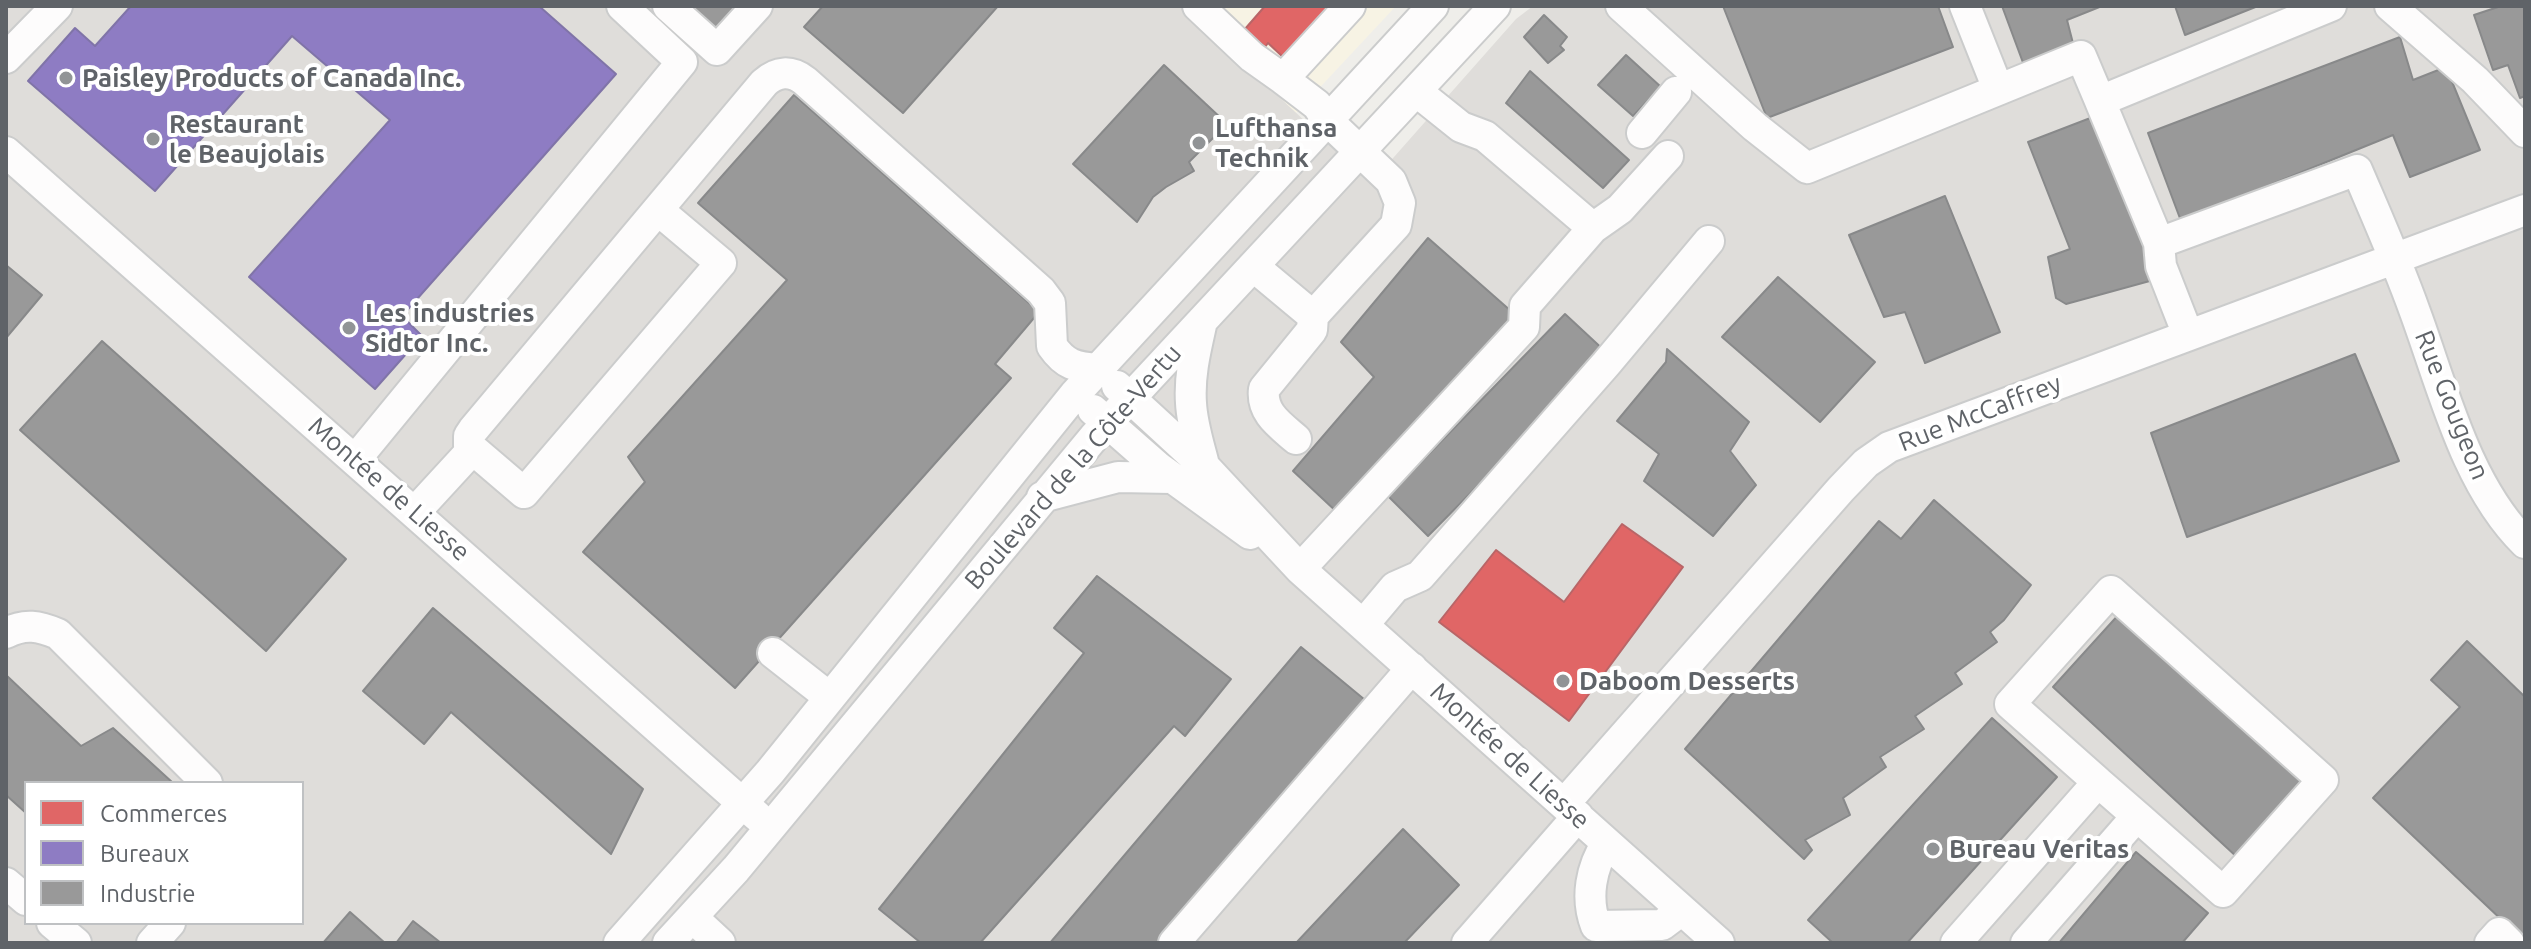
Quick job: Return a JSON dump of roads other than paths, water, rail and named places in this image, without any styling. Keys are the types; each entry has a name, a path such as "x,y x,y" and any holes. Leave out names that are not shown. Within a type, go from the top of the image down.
{"street":[{"path":"6,58 57,6"},
{"path":"355,460 682,62 622,6"},
{"path":"668,6 717,50 757,6"},
{"path":"1198,6 1252,57 1317,105 1327,120 1391,181 1400,203 1396,225 1313,316 1312,330 1264,389 1266,408 1273,419 1296,439"},
{"path":"1283,79 1350,6"},
{"name":"Boulevard de la Côte-Vertu","path":"619,943 744,803 1082,377 1433,6"},
{"name":"Boulevard de la Côte-Vertu","path":"668,943 770,828 1106,423 1495,6"},
{"path":"1965,6 1998,89"},
{"path":"2100,101 2331,6"},
{"path":"2390,6 2475,80 2525,132"},
{"path":"1632,11 1755,127 1807,168 2081,56 2159,243 2161,266 2188,335"},
{"path":"658,210 721,263 524,493 472,450 468,443 473,430 764,83 777,74 793,73 805,81 1047,297 1052,346 1082,377"},
{"path":"1416,91 1461,127 1485,136 1593,228"},
{"path":"1642,133 1676,92"},
{"name":"Montée de Liesse","path":"6,152 770,828"},
{"path":"1300,569 1524,327 1525,306 1593,228 1620,209 1668,156"},
{"name":"Rue Gougeon","path":"2159,243 2357,170 2475,470 2500,512 2525,543"},
{"name":"Rue McCaffrey","path":"1467,943 1571,810 1841,489 1877,454 1900,441 2525,210"},
{"path":"1363,625 1395,587 1420,576 1709,241"},
{"path":"1253,266 1313,316"},
{"path":"1202,321 1190,394 1205,467"},
{"name":"Montée de Liesse","path":"1082,377 1131,398 1205,467 1300,569 1719,943"},
{"name":"Montée de Liesse","path":"1082,377 1106,423 1171,478 1300,569"},
{"path":"415,512 472,450"},
{"path":"1042,497 1118,477 1171,478"},
{"path":"2111,591 2323,780 2223,892 2137,816 2010,704 2111,591"},
{"path":"6,633 19,626 39,626 58,634 205,781"},
{"path":"773,653 829,697"},
{"path":"1174,943 1412,668"},
{"path":"1956,943 2098,782"},
{"path":"2026,943 2137,816"},
{"path":"1607,843 1592,873 1592,916 1588,935 1662,925 1682,910"},
{"path":"2040,847 2080,882"},
{"path":"6,883 24,898"},
{"path":"692,917 720,943"},
{"path":"54,925 76,943"},
{"path":"2490,943 2499,933 2509,943"}],"place":[{"name":"Paisley Products of Canada Inc.","path":"66,78"},
{"name":"Restaurant le Beaujolais","path":"153,139"},
{"name":"Lufthansa Technik","path":"1199,143"},
{"name":"Les industries Sidtor Inc.","path":"349,328"},
{"name":"Daboom Desserts","path":"1563,681"},
{"name":"Bureau Veritas","path":"1933,849"}]}
